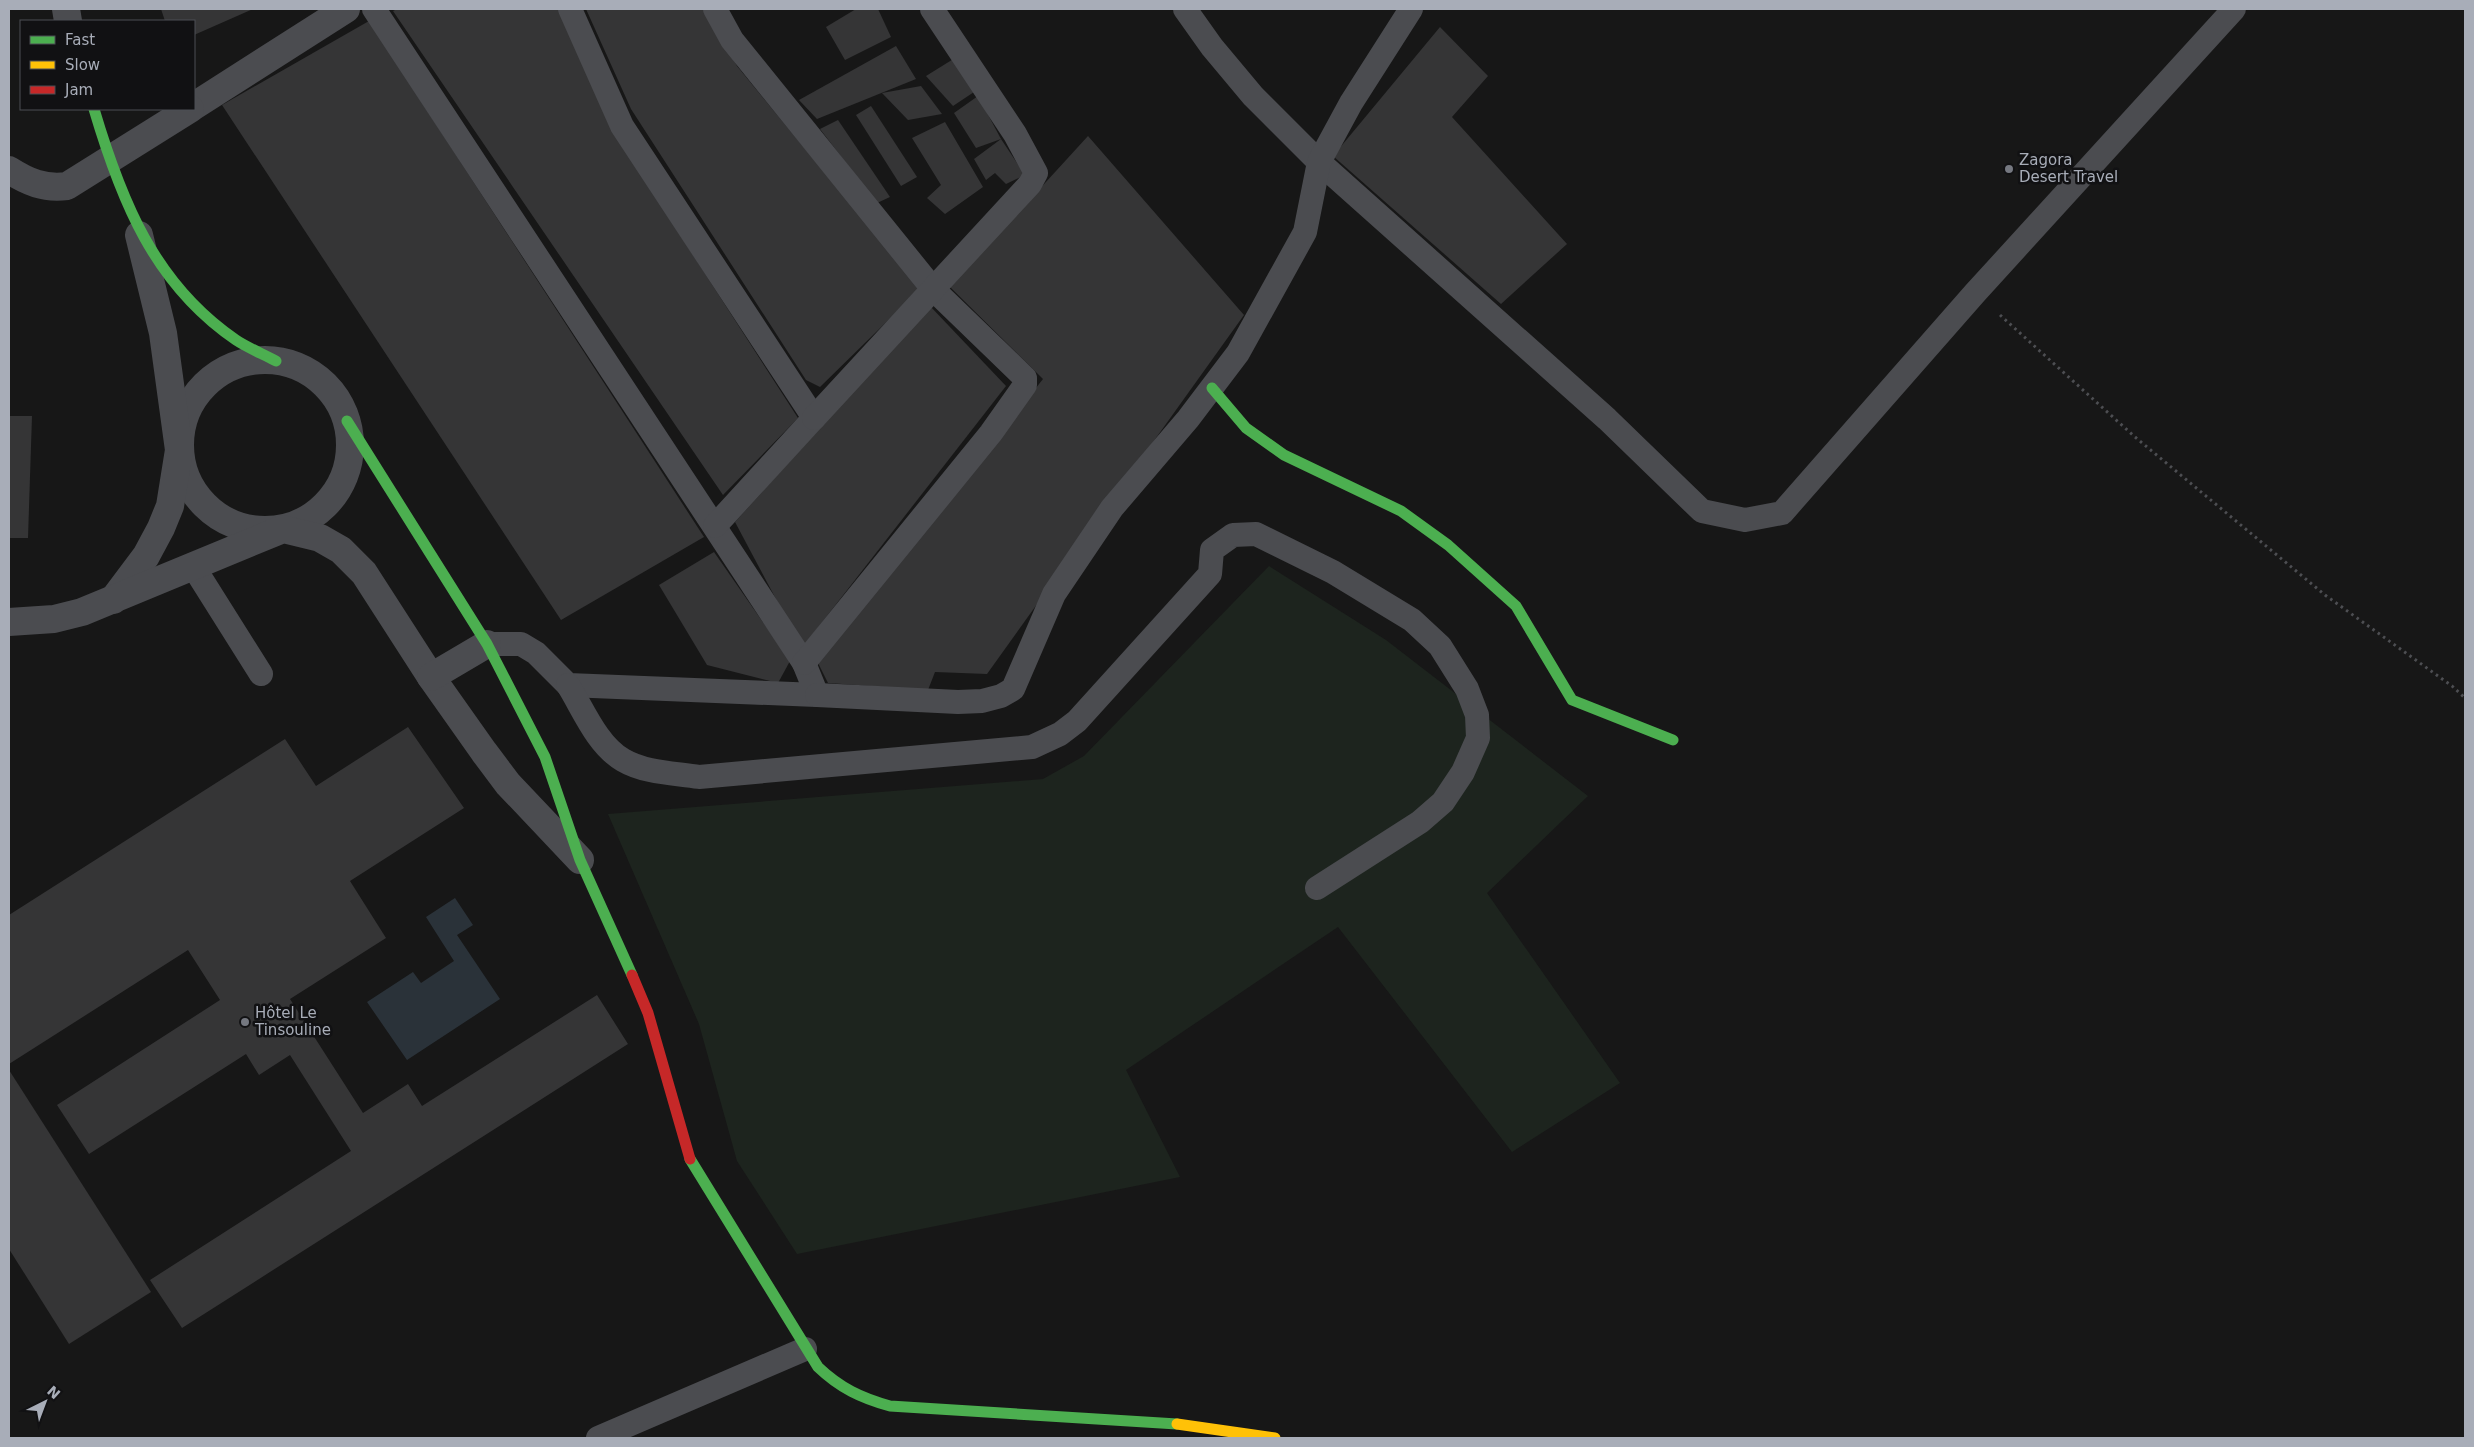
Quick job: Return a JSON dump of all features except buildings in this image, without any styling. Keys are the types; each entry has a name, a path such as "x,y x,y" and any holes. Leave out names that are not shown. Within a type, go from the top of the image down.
{"street":[{"path":"195,105 346,9"},
{"path":"94,110 108,159 137,223 171,280 200,311 233,338 276,361"},
{"path":"9,170 32,184 52,188 67,186 188,110"},
{"path":"137,223 163,333 179,450 186,479 202,504 226,522 254,531 283,529 320,538 341,550 364,572 431,677 508,784 580,860"},
{"path":"113,600 146,556 170,506 182,421 195,395 216,374 242,362 269,359 295,365 318,378 336,397 347,421 487,644 545,756 580,860 619,942 648,1013 688,1155 805,1349 818,1367 836,1386 858,1397 890,1406 1172,1424 1275,1438"},
{"path":"1212,388 1246,428 1284,455 1401,511 1448,545 1516,606 1572,700 1672,740"},
{"path":"9,622 54,619 82,612 310,519 332,500 347,474 351,448 347,421"},
{"path":"431,677 487,644"}],"lane":[{"path":"374,9 804,663 817,695"},
{"path":"570,9 622,126 814,418"},
{"path":"715,9 732,40 933,289 1025,378 1025,385 984,440 804,663"},
{"path":"715,526 1030,184 1036,173 1015,134 932,9"},
{"path":"1185,9 1212,47 1253,96 1319,162 1592,405 1702,512 1745,520 1782,513 1976,293 2234,9"},
{"path":"568,685 966,702 982,701 1002,696 1013,689 1054,594 1112,508 1212,388 1238,353 1305,232 1319,162 1351,103 1412,9"},
{"path":"487,644 520,644 536,653 568,685 603,742 622,760 651,771 698,777 1032,747 1060,734 1077,721 1091,706 1210,574 1212,550 1233,535 1256,534 1333,572 1412,620 1440,646 1467,689 1477,715 1478,738 1464,772 1443,802 1420,822 1317,888"},
{"path":"193,566 261,674"},
{"path":"598,1438 805,1349"}],"path":[{"path":"1976,293 2135,437 2325,595 2452,686 2465,698"}],"shaded area":[{"path":"1269,566 1386,640 1588,796 1487,893 1620,1083 1512,1152 1338,927 1126,1070 1180,1177 797,1254 737,1161 699,1024 608,814 1043,779 1084,756"},
{"path":"455,898 473,925 457,935 500,999 407,1060 367,1002 413,972 421,983 454,961 426,917"}],"traffic: fast":[{"path":"94,110 104,143 129,207 144,238 162,266 183,293 207,318 236,340 276,361"},
{"path":"1212,388 1246,428 1284,455 1401,511 1448,545 1516,606 1572,700 1673,740"},
{"path":"347,421 487,644 545,757 580,860 632,975"},
{"path":"690,1159 818,1367 834,1381 851,1391 890,1406 1177,1424"}],"traffic: slow":[{"path":"1177,1424 1275,1438"}],"traffic: jam":[{"path":"632,975 648,1013 690,1159"}],"place":[{"name":"Zagora Desert Travel","path":"2009,169"},
{"name":"Hôtel Le Tinsouline","path":"245,1022"}]}
